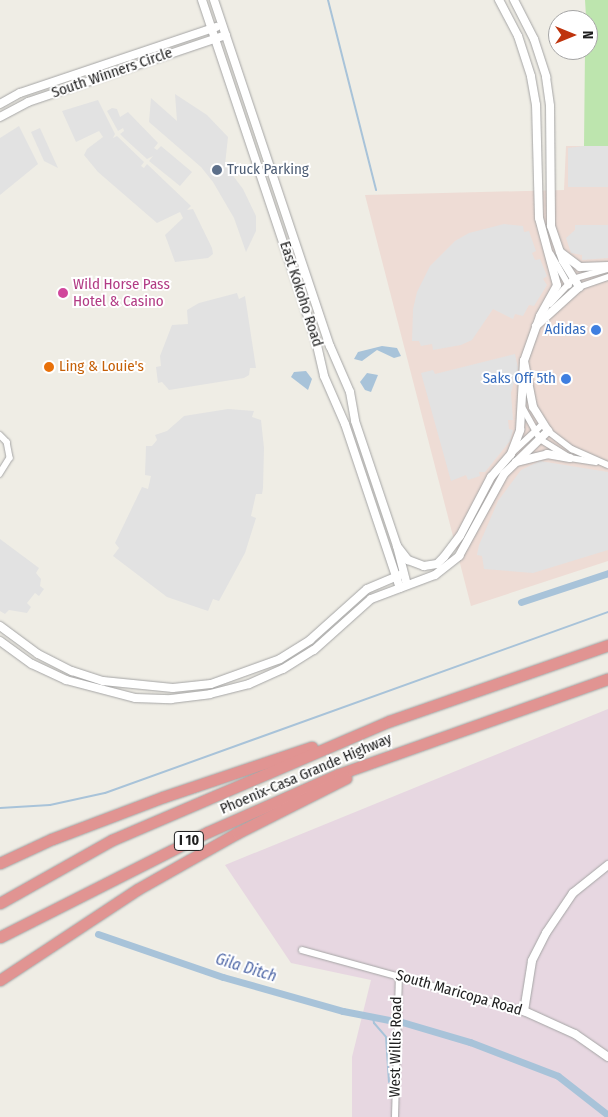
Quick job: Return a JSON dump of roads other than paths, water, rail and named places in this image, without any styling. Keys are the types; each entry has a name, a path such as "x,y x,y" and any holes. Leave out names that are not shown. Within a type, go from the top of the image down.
{"highway":[{"name":"Phoenix-Casa Grande Highway","path":"0,903 112,840 390,721 608,645"},
{"name":"Phoenix-Casa Grande Highway","path":"0,937 208,832 339,774 608,678"},
{"path":"0,863 52,839 163,797 390,721"},
{"path":"0,980 138,889 237,833 385,757"}],"street":[{"name":"East Kokoho Road","path":"202,0 319,349 326,383 343,419 403,587"},
{"name":"East Kokoho Road","path":"214,0 334,357 350,392 354,416 397,546 400,575"},
{"path":"499,0 518,36 531,76 536,105 538,206 546,248 557,280 546,309 536,326 524,361 520,400 520,430 511,454"},
{"path":"514,0 530,30 541,57 549,96 549,200 558,249 571,281"},
{"name":"South Winners Circle","path":"0,104 20,93 222,25"},
{"path":"518,36 530,30"},
{"name":"South Winners Circle","path":"0,117 28,102 226,35"},
{"path":"546,248 576,289"},
{"path":"558,249 580,267 608,268"},
{"path":"291,265 302,261"},
{"path":"546,309 571,281 608,268"},
{"path":"536,326 576,289 608,277"},
{"path":"524,361 533,407 545,428 596,462"},
{"path":"520,400 537,436 570,458"},
{"path":"343,419 354,416"},
{"path":"0,641 66,680 135,698 171,699 228,690 282,669 314,650 371,600 446,570 459,556 504,474 545,428"},
{"path":"0,436 7,442 10,458 0,474"},
{"path":"397,546 408,560 424,566 436,564 444,558 460,536 491,478 511,454 537,436"},
{"path":"504,474 515,463 536,456 570,458 608,465"},
{"path":"0,626 20,641 72,671 104,681 173,688 225,680 280,659 310,640 367,589 400,575"},
{"path":"14,650 20,641"},
{"path":"225,680 228,690"},
{"path":"524,1011 532,961 546,933 573,893 608,866"},
{"name":"South Maricopa Road","path":"302,950 524,1011 575,1034 608,1057"},
{"name":"West Willis Road","path":"395,1117 399,976"}],"water":[{"path":"382,346 397,348 401,356 394,358 377,350 362,361 354,359 358,352"},
{"path":"306,371 312,379 308,390 291,377 294,372"},
{"path":"367,373 378,375 371,392 365,390 360,382"}],"waterway":[{"path":"328,0 376,190"},
{"path":"521,602 608,573"},
{"path":"0,808 50,805 105,793 608,612"},
{"name":"Gila Ditch","path":"98,934 223,977 343,1011 389,1020"},
{"path":"373,1017 374,1023 386,1037 389,1082"},
{"name":"Gila Ditch","path":"402,1022 470,1042 558,1076 608,1115"}],"place":[{"name":"Truck Parking","path":"217,170"},
{"name":"Wild Horse Pass Hotel & Casino","path":"63,293"},
{"name":"Adidas","path":"596,330"},
{"name":"Ling & Louie's","path":"49,367"},
{"name":"Saks Off 5th","path":"566,379"}]}
